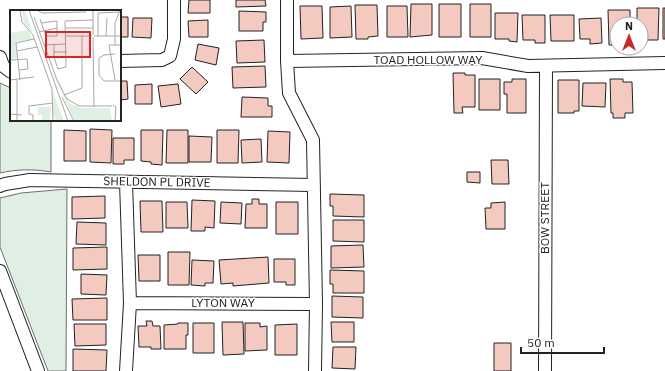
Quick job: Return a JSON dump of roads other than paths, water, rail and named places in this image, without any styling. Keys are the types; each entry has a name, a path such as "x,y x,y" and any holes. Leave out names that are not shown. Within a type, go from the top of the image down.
{"street":[{"path":"121,61 162,60 170,56 174,39 174,0"},
{"path":"288,0 287,61 289,93 313,140 316,304 315,371"},
{"path":"0,56 4,66 10,71"},
{"name":"TOAD HOLLOW WAY","path":"287,61 482,58 528,66 665,63"},
{"name":"BOW STREET","path":"545,371 546,66"},
{"name":"SHELDON PL DRIVE","path":"0,186 30,180 314,185"},
{"path":"126,182 130,303 126,371"},
{"path":"0,271 38,371"},
{"name":"LYTON WAY","path":"130,303 316,304"}]}
